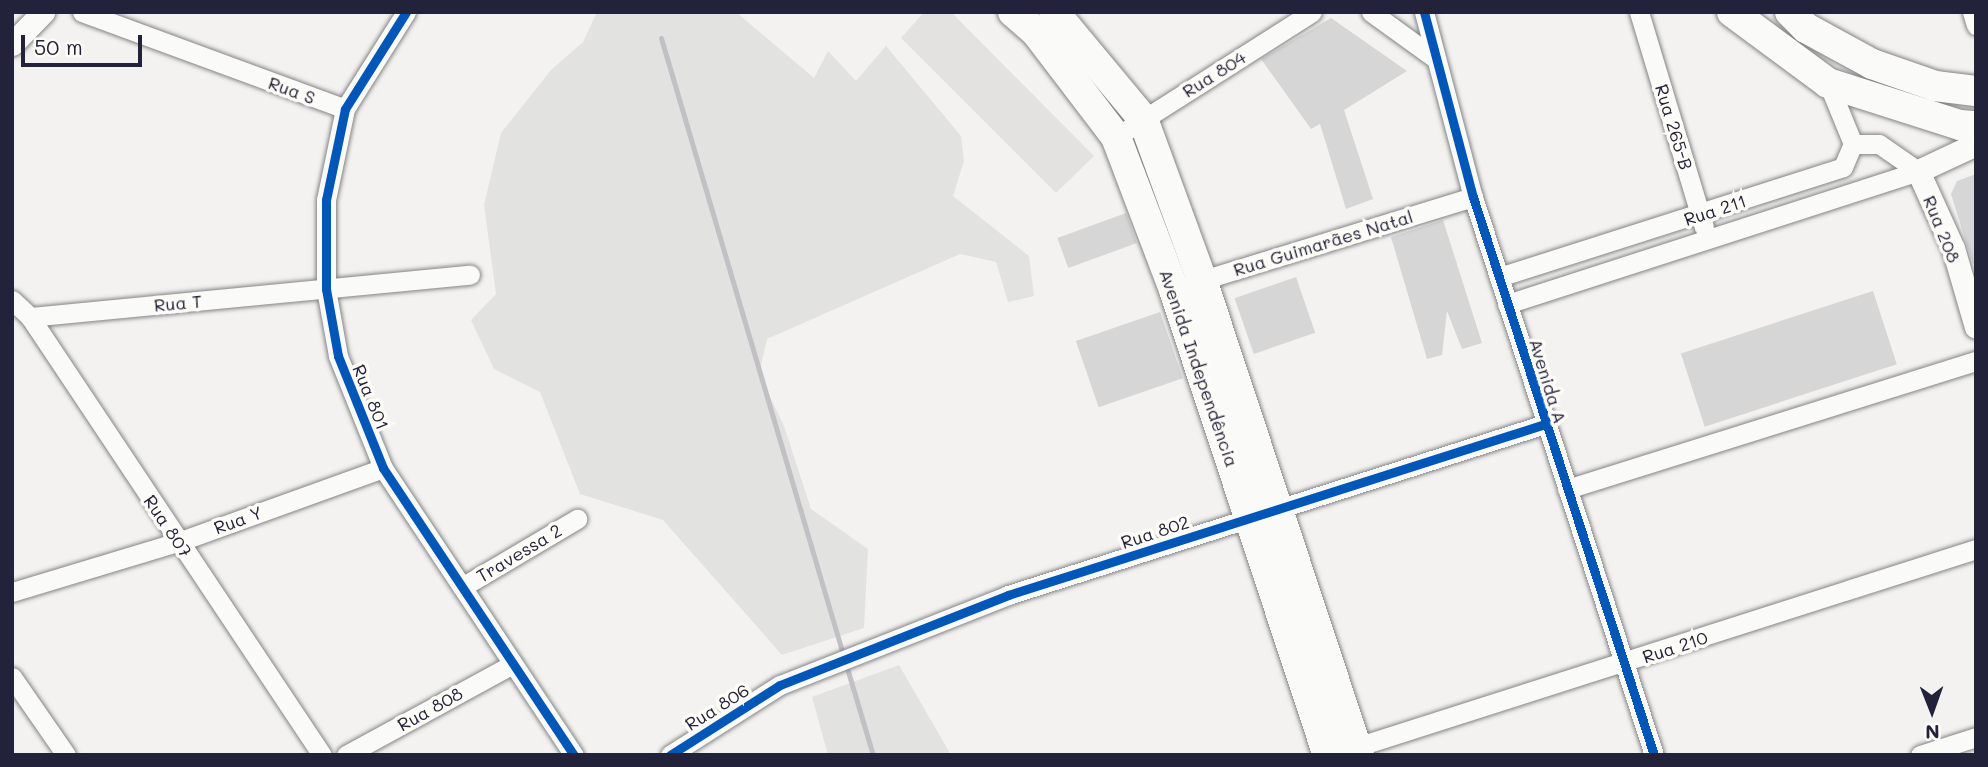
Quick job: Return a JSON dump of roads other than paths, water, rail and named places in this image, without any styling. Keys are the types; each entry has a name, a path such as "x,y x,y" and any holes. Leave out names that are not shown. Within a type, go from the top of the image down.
{"main road":[{"name":"Avenida Independência","path":"1013,12 1036,32 1116,136 1174,290 1264,513"},
{"name":"Avenida Independência","path":"1054,12 1143,119 1202,280 1264,513 1344,753"},
{"path":"1732,12 1828,83 1960,125 1976,126"},
{"path":"1790,12 1806,28 1872,64 1935,86 1976,91"}],"street":[{"path":"12,44 43,12"},
{"name":"Rua S","path":"82,12 345,109"},
{"name":"Rua 801","path":"407,12 345,109 326,201 326,289 338,356 383,468 574,755"},
{"name":"Rua 804","path":"1116,136 1312,12"},
{"path":"1371,12 1436,59"},
{"name":"Avenida A","path":"1424,12 1473,197 1654,755"},
{"name":"Rua 265-B","path":"1639,12 1709,241"},
{"path":"1972,12 1976,25"},
{"path":"1828,83 1853,144 1880,144 1918,171 1976,144"},
{"name":"Rua 211","path":"1499,277 1701,216 1843,167 1853,144"},
{"name":"Rua 211","path":"1507,304 1709,241 1918,171"},
{"name":"Rua 208","path":"1918,171 1953,248 1976,327"},
{"name":"Rua Guimarães Natal","path":"1174,290 1473,197"},
{"name":"Rua T","path":"30,317 470,275"},
{"name":"Rua 807","path":"12,300 30,317 322,755"},
{"path":"1567,489 1976,361"},
{"name":"Rua 802","path":"780,685 1008,595 1545,424"},
{"name":"Rua Y","path":"12,592 178,542 383,468"},
{"name":"Travessa 2","path":"462,587 577,519"},
{"name":"Rua 210","path":"1344,753 1976,549"},
{"name":"Rua 808","path":"346,755 513,664"},
{"name":"Rua 806","path":"670,755 780,685"},
{"path":"15,686 66,755"},
{"path":"1920,755 1976,737"}],"waterway":[{"path":"661,38 842,651"},
{"path":"847,668 873,755"}]}
